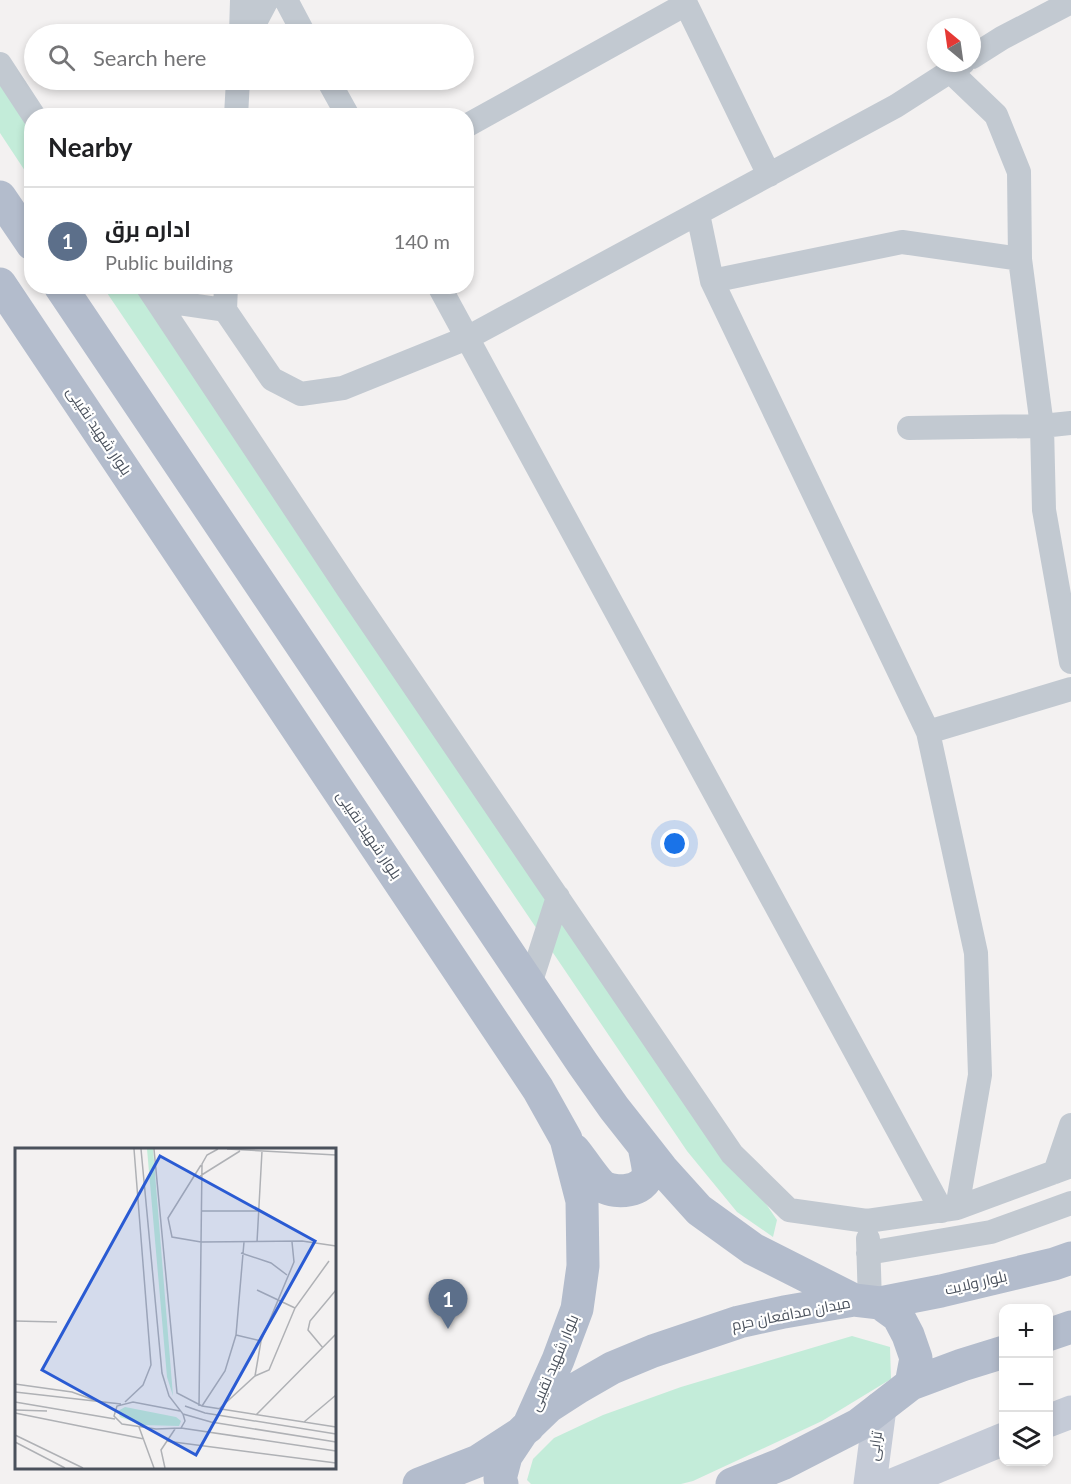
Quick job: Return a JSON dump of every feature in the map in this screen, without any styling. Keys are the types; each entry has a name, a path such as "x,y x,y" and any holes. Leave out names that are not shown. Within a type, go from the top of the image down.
{"main road":[{"path":"0,197 24,232"},
{"name":"بلوار شهید نقیبی","path":"0,284 538,1089 566,1139 582,1201 583,1266 577,1310 558,1359 525,1430"},
{"path":"65,294 608,1099 644,1146 699,1210 753,1249 898,1316 916,1358 911,1384"},
{"path":"566,1139 602,1186 619,1192 633,1190 644,1181 648,1174 644,1146"},
{"name":"بلوار ولایت","path":"868,1301 941,1292 1071,1258"},
{"name":"میدان مدافعان حرم","path":"502,1484 500,1479 506,1456 525,1430 549,1407 612,1368 696,1335 739,1322 784,1312 868,1301"},
{"path":"1053,1333 1071,1327"},
{"path":"732,1484 782,1464 858,1425 911,1384 999,1354"},
{"path":"419,1484 478,1461 525,1430"}],"street":[{"path":"241,24 242,0"},
{"path":"254,24 267,0"},
{"path":"286,0 299,24"},
{"path":"474,121 685,2 769,175"},
{"path":"981,51 1071,2"},
{"path":"0,64 29,108"},
{"path":"167,294 226,298 272,379 301,394 343,388 467,338 896,106 948,72"},
{"path":"960,72 996,115 1019,172 1020,259 1042,426 1044,510 1071,662"},
{"path":"236,108 237,90"},
{"path":"334,90 344,108"},
{"path":"698,214 712,281 928,732 976,953 980,1075 950,1210"},
{"path":"712,281 902,242 1020,259"},
{"path":"153,294 348,589 732,1154 789,1210 867,1221 950,1210 1063,1169 1071,1125"},
{"path":"443,294 950,1210"},
{"path":"909,428 1042,426 1071,423"},
{"path":"928,732 1071,688"},
{"path":"530,984 558,897"},
{"path":"868,1253 991,1232 1071,1203"},
{"path":"867,1221 868,1301"},
{"name":"ترابی","path":"870,1484 880,1408"},
{"path":"1053,1419 1071,1412"},
{"path":"895,1484 999,1442"}],"green space":[{"path":"0,75 24,112 24,169 0,133"},
{"path":"108,294 145,294 777,1220 773,1237 737,1212 687,1151"},
{"path":"852,1336 890,1347 891,1379 822,1421 693,1481 681,1484 531,1484 527,1480 533,1459 554,1438 603,1415 681,1387"}],"place":[{"name":"اداره برق","path":"448,1329"}]}
